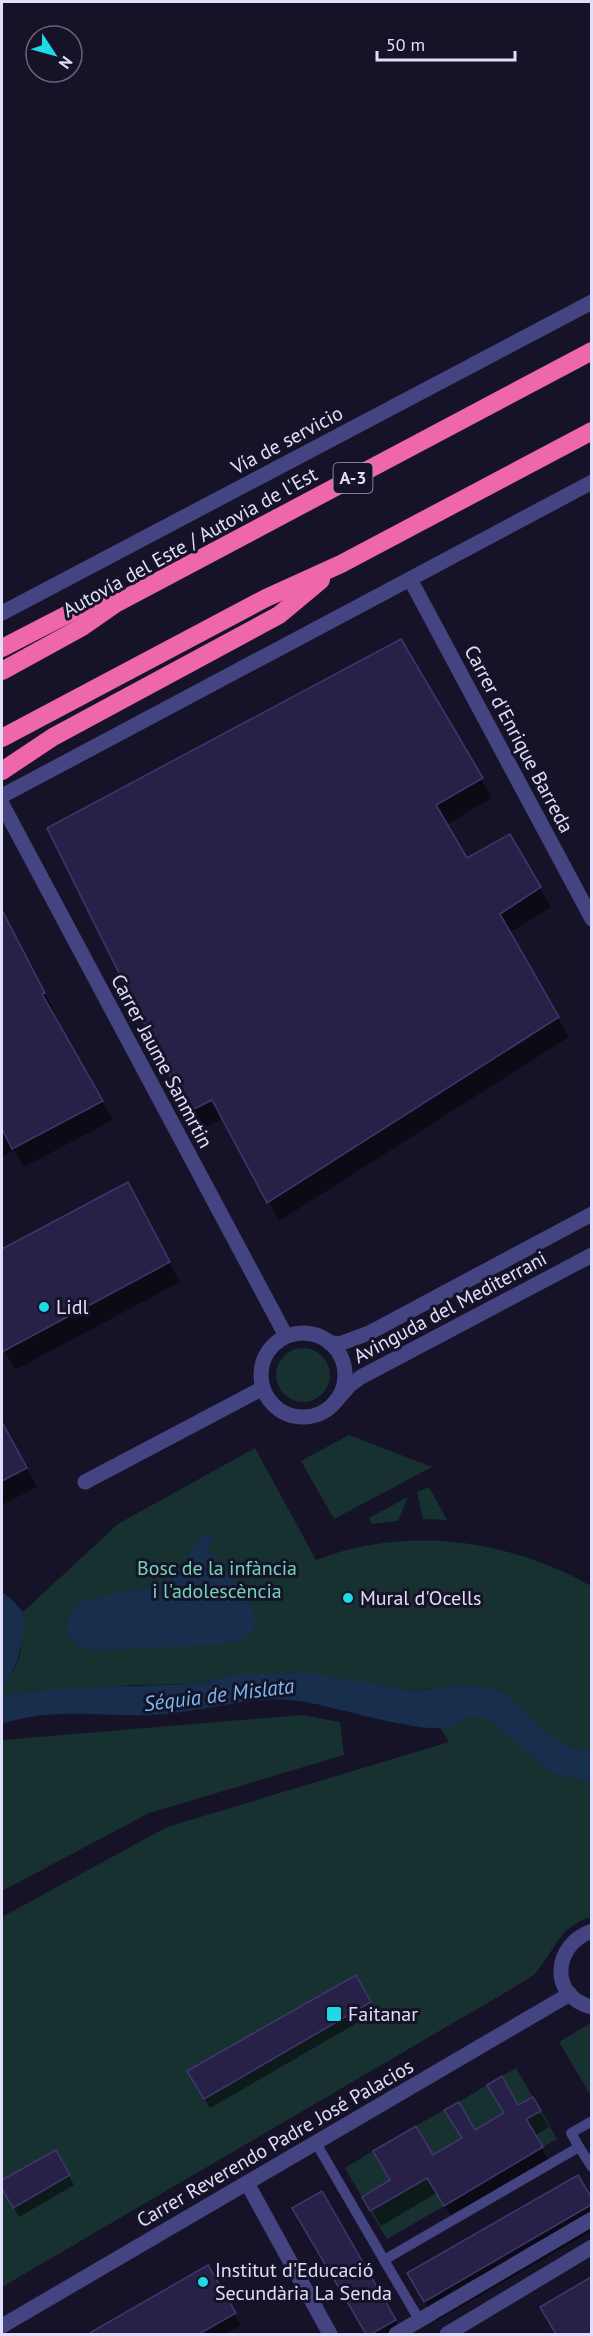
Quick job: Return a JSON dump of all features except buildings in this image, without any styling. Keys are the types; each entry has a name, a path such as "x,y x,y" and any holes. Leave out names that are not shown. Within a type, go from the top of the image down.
{"highway":[{"name":"Autovía del Este / Autovia de l'Est","path":"2,671 82,627 115,604 591,351"},
{"path":"2,738 266,598 341,564 591,431"},
{"path":"2,771 53,737 279,615 341,564"},
{"path":"2,648 74,611 115,604"}],"street":[{"name":"Vía de servicio","path":"2,613 591,302"},
{"path":"2,796 591,482"},
{"name":"Carrer d'Enrique Barreda","path":"410,579 591,919"},
{"name":"Carrer Jaume Sanmrtin","path":"2,804 238,1251 286,1336"},
{"name":"Avinguda del Mediterrani","path":"329,1342 339,1344 369,1333 591,1214"},
{"name":"Avinguda del Mediterrani","path":"334,1403 360,1377 591,1255"},
{"path":"308,1333 329,1342 338,1352 344,1371 341,1391 334,1403 324,1411 313,1415 288,1414 277,1408 268,1399 263,1388 262,1364 267,1352 286,1336 308,1333"},
{"path":"85,1482 263,1388"},
{"path":"591,1931 580,1935 569,1944 563,1956 561,1976 570,1994 591,2007"},
{"name":"Carrer Reverendo Padre José Palacios","path":"2,2326 570,1994"},
{"path":"591,2121 572,2133 591,2167"},
{"path":"316,2143 420,2320"},
{"path":"384,2260 579,2146"},
{"path":"247,2183 330,2334"},
{"path":"396,2334 591,2219"},
{"path":"447,2334 591,2247"}],"green space":[{"path":"303,1348 313,1350 322,1356 328,1365 330,1375 328,1385 322,1394 313,1400 303,1402 293,1400 284,1394 278,1385 276,1375 278,1365 284,1356 293,1350"},
{"path":"349,1435 432,1467 334,1519 301,1461"},
{"name":"Bosc de la infància i l'adolescència","path":"255,1448 316,1560 350,1549 385,1543 421,1540 456,1542 526,1557 591,1586 591,1917 565,1931 535,1974 518,1985 2,2287 2,1917 167,1827 449,1742 441,1729 434,1688 415,1691 380,1685 237,1674 197,1684 135,1685 6,1695 2,1691 20,1655 23,1612 118,1524"},
{"path":"429,1487 447,1520 423,1519 417,1492"},
{"path":"408,1497 398,1521 372,1524 369,1518"},
{"path":"302,1715 340,1722 344,1755 149,1813 2,1891 2,1740"},
{"path":"591,2023 591,2096 559,2042"},
{"path":"516,2068 533,2097 518,2105 502,2076"},
{"path":"487,2085 504,2113 475,2130 459,2102"},
{"path":"444,2110 462,2138 433,2155 416,2126"},
{"path":"541,2111 557,2139 543,2147 526,2119"},
{"path":"373,2151 390,2180 362,2197 345,2168"},
{"path":"427,2178 444,2206 387,2239 370,2211"}],"water":[{"path":"204,1533 214,1540 207,1550 240,1587 249,1601 254,1615 253,1627 244,1637 225,1644 93,1651 78,1645 69,1637 68,1620 77,1607 87,1600 148,1587 174,1577"},
{"path":"2,1592 23,1612 23,1637 17,1662 2,1690"},
{"name":"Séquia de Mislata","path":"311,1673 415,1691 457,1685 487,1687 503,1693 554,1738 569,1747 591,1752 591,1780 575,1779 549,1771 494,1723 484,1718 465,1717 454,1726 426,1728 306,1702 271,1700 165,1714 42,1715 2,1724 2,1691 7,1695 69,1688 197,1684 237,1674"}],"place":[{"name":"Lidl","path":"44,1307"},
{"name":"Mural d'Ocells","path":"348,1598"},
{"name":"Faitanar","path":"334,2014"},
{"name":"Institut d'Educació Secundària La Senda","path":"203,2282"}]}
